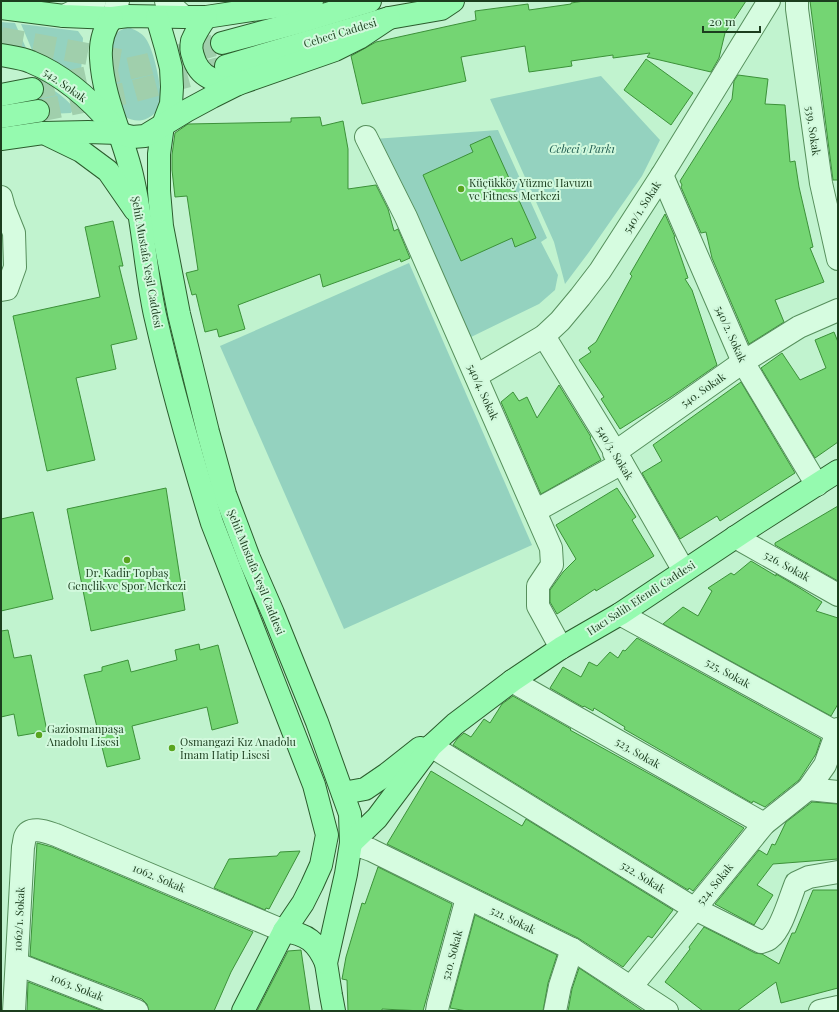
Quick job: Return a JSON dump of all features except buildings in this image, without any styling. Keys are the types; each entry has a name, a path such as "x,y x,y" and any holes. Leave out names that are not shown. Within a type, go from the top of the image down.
{"main road":[{"path":"1,8 64,16 115,10 128,16 158,6 184,18 206,17 312,1"},
{"name":"Cebeci Caddesi","path":"222,43 370,1"},
{"name":"Cebeci Caddesi","path":"226,66 389,18 441,8 453,1"},
{"name":"Şehit Mustafa Yeşil Caddesi","path":"158,6 171,68 172,87 171,104 163,125 159,154 159,191 162,226 179,314 225,494 249,558 317,722 350,814 351,843 346,874 326,963 334,1011"},
{"name":"Şehit Mustafa Yeşil Caddesi","path":"115,10 103,34 101,58 106,88 118,133 132,176 147,275 155,315 201,488 212,523 314,785 325,823 326,835 321,865 303,904 284,931"},
{"path":"206,17 192,42 191,50 194,63 211,79 219,82 238,84"},
{"path":"1,139 43,133 88,132 118,133 132,137 145,136 186,111 238,84 335,50 359,38 389,18"},
{"name":"542. Sokak","path":"1,55 30,62 50,71 74,88 100,110 118,133"},
{"path":"1,95 32,89"},
{"path":"1,117 38,111"},
{"path":"43,133 81,151 108,171 139,217"},
{"name":"Hacı Salih Efendi Caddesi","path":"431,746 455,724 512,681 561,648 620,614 735,537 838,471"},
{"path":"343,793 365,789 387,774 419,748 431,746"},
{"path":"351,843 377,818 431,746"},
{"path":"243,1011 284,931 296,933 309,939 320,950 326,963"}],"street":[{"path":"64,16 95,1"},
{"name":"540/1. Sokak","path":"476,376 544,336 560,320 600,271 662,175 769,1"},
{"name":"539. Sokak","path":"797,1 797,9 829,183 838,259"},
{"name":"540/4. Sokak","path":"366,137 406,217 551,548 552,565 538,586 538,606 561,648"},
{"name":"540/2. Sokak","path":"662,175 743,362 817,485"},
{"path":"1,197 14,233 15,267 7,289 1,290"},
{"name":"540. Sokak","path":"535,511 618,458 743,362 799,328 838,310"},
{"name":"540/3. Sokak","path":"544,336 684,571"},
{"name":"526. Sokak","path":"735,537 838,595"},
{"name":"525. Sokak","path":"620,614 838,731"},
{"name":"523. Sokak","path":"512,681 764,824"},
{"name":"524. Sokak","path":"631,987 764,824 808,789 825,765 838,731"},
{"name":"522. Sokak","path":"431,746 695,909 761,942 769,939 775,934 781,923 796,883 808,877 838,872"},
{"path":"808,789 838,792"},
{"name":"1062. Sokak","path":"31,831 41,831 56,835 284,931"},
{"name":"1062/1. Sokak","path":"14,1011 23,847 26,836 31,831"},
{"name":"521. Sokak","path":"351,843 371,850 572,950 667,1011"},
{"name":"520. Sokak","path":"437,1011 467,898"},
{"path":"555,1011 560,986 572,950"},
{"name":"1063. Sokak","path":"17,964 137,1011"},
{"path":"820,1011 838,1007"}],"green space":[{"path":"1,22 15,23 26,48 1,41"},
{"path":"21,24 78,31 83,38 81,74 78,75 47,56 32,50"},
{"path":"128,27 142,35 149,44 155,61 159,81 161,98 157,111 150,117 139,120 125,117 108,70 112,39 119,31"},
{"name":"Cebeci 1 Parkı","path":"601,76 660,140 642,176 565,284 554,242 490,99"},
{"path":"32,77 65,99 74,108 71,113 40,116"},
{"name":"Küçükköy Yüzme Havuzu ve Fitness Merkezi","path":"498,130 547,238 541,242 558,275 555,290 539,304 467,339 374,139"},
{"path":"409,263 532,545 344,629 220,346"}],"tunnel":[{"path":"1,38 120,60"},
{"path":"32,89 145,65 222,43"},
{"path":"38,111 127,93 219,68"}],"place":[{"name":"Küçükköy Yüzme Havuzu ve Fitness Merkezi","path":"461,189"},
{"name":"Dr. Kadir Topbaş Gençlik ve Spor Merkezi","path":"127,560"},
{"name":"Gaziosmanpaşa Anadolu Lisesi","path":"39,735"},
{"name":"Osmangazi Kız Anadolu İmam Hatip Lisesi","path":"172,748"}]}
